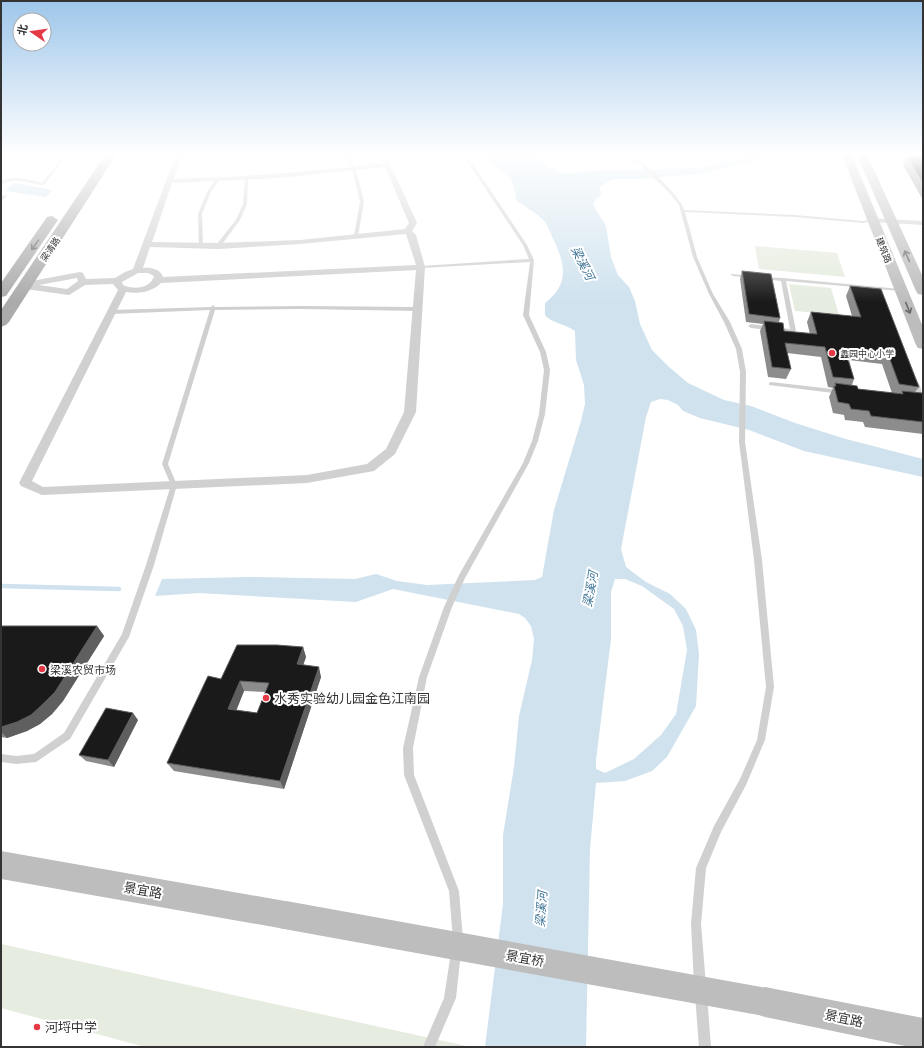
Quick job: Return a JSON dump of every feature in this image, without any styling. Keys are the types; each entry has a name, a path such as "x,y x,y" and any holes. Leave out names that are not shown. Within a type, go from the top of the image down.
{"main road":[{"name":"梁清路","path":"1,322 79,204"},
{"name":"建筑路","path":"866,204 923,345"},
{"name":"建筑路","path":"884,204 923,291"},
{"name":"梁清路","path":"2,290 57,212"},
{"path":"2,290 25,286"},
{"name":"景宜路","path":"1,865 285,915"},
{"name":"景宜桥","path":"285,915 765,1002"},
{"name":"景宜路","path":"765,1002 923,1034"}],"street":[{"path":"137,271 162,204"},
{"path":"405,204 413,223 408,231"},
{"path":"872,220 923,223"},
{"path":"147,244 218,246 300,242 408,231"},
{"path":"159,280 159,276 154,272 137,271 125,274 111,312 25,483 42,491 307,479 370,468 391,451 410,412 421,267 412,235 408,231"},
{"path":"25,286 69,292 83,282 120,285 144,289 159,280 421,267"},
{"path":"25,286 80,275 83,282"}],"lane":[{"path":"201,245 200,214 204,204"},
{"path":"218,246 238,220 245,204"},
{"path":"356,236 362,204"},
{"path":"429,1047 450,998 458,942 454,891 409,775 408,748 424,677 448,607 462,577 526,463 535,441 542,414 547,370 544,352 526,315 532,260 525,244 498,204"},
{"path":"679,204 684,211 689,237 702,276 727,322 739,349 743,372 742,442 758,560 770,687 761,740 743,782 717,829 701,868 696,924 705,1047"},
{"path":"684,211 795,216 863,222 872,220"},
{"path":"421,267 532,260"},
{"path":"733,275 900,290"},
{"path":"752,326 793,330 783,279"},
{"path":"878,288 881,295"},
{"path":"111,312 212,307 297,306 417,309"},
{"path":"1,758 16,760 36,758 67,736 126,634 150,565 174,485 165,464 212,307"},
{"path":"911,372 922,402"},
{"path":"771,384 850,393"},
{"path":"914,400 922,402"}],"shaded area":[{"path":"755,246 837,253 845,277 759,269"},
{"path":"789,284 831,288 839,315 795,311"},
{"path":"1,944 471,1047 145,1047 1,1008"}],"water":[{"name":"梁溪河","path":"522,204 594,204 606,226 611,257 618,275 629,287 635,301 640,324 652,350 688,383 724,400 751,406 795,423 846,439 923,459 923,477 804,451 749,430 700,418 683,411 678,405 668,400 660,399 651,402 646,417 621,549 626,567 646,582 670,594 686,609 696,630 699,654 696,706 667,757 652,771 625,781 596,783 590,849 586,1047 485,1047 503,904 503,835 514,767 519,716 532,660 534,639 531,626 525,618 519,614 393,589 356,602 199,593 155,596 162,579 249,577 355,579 376,574 397,581 427,585 535,580 542,577 554,510 585,404 584,385 576,360 575,331 551,320 545,315 545,303 558,289 563,275 563,268 559,252 546,223","holes":["615,579 625,579 642,586 674,609 683,626 687,650 676,714 661,735 634,759 605,773 596,769 596,760 611,639 611,592"]}],"building":[{"path":"742,271 771,274 780,318 749,314"},
{"path":"850,286 881,289 919,387 899,384 888,354 845,350 854,379 833,377 825,347 785,343 791,369 772,367 764,321 783,323 784,331 817,334 811,312 861,317"},
{"path":"835,383 857,386 858,389 903,394 902,391 922,393 923,422 871,416 869,411 851,409 849,404 838,402 834,386 836,386"},
{"name":"梁溪农贸市场","path":"1,626 97,626 55,692 31,715 17,722 1,727"},
{"path":"237,645 277,645 303,647 297,664 319,667 280,781 167,763 208,676 221,679","holes":["240,681 269,683 257,713 228,709"]},
{"path":"106,708 133,713 108,760 79,755"}],"waterway":[{"path":"1,586 119,589"}],"place":[{"name":"蠡园中心小学","path":"832,353"},
{"name":"梁溪农贸市场","path":"42,669"},
{"name":"水秀实验幼儿园金色江南园","path":"266,698"},
{"name":"河埒中学","path":"37,1027"}]}
